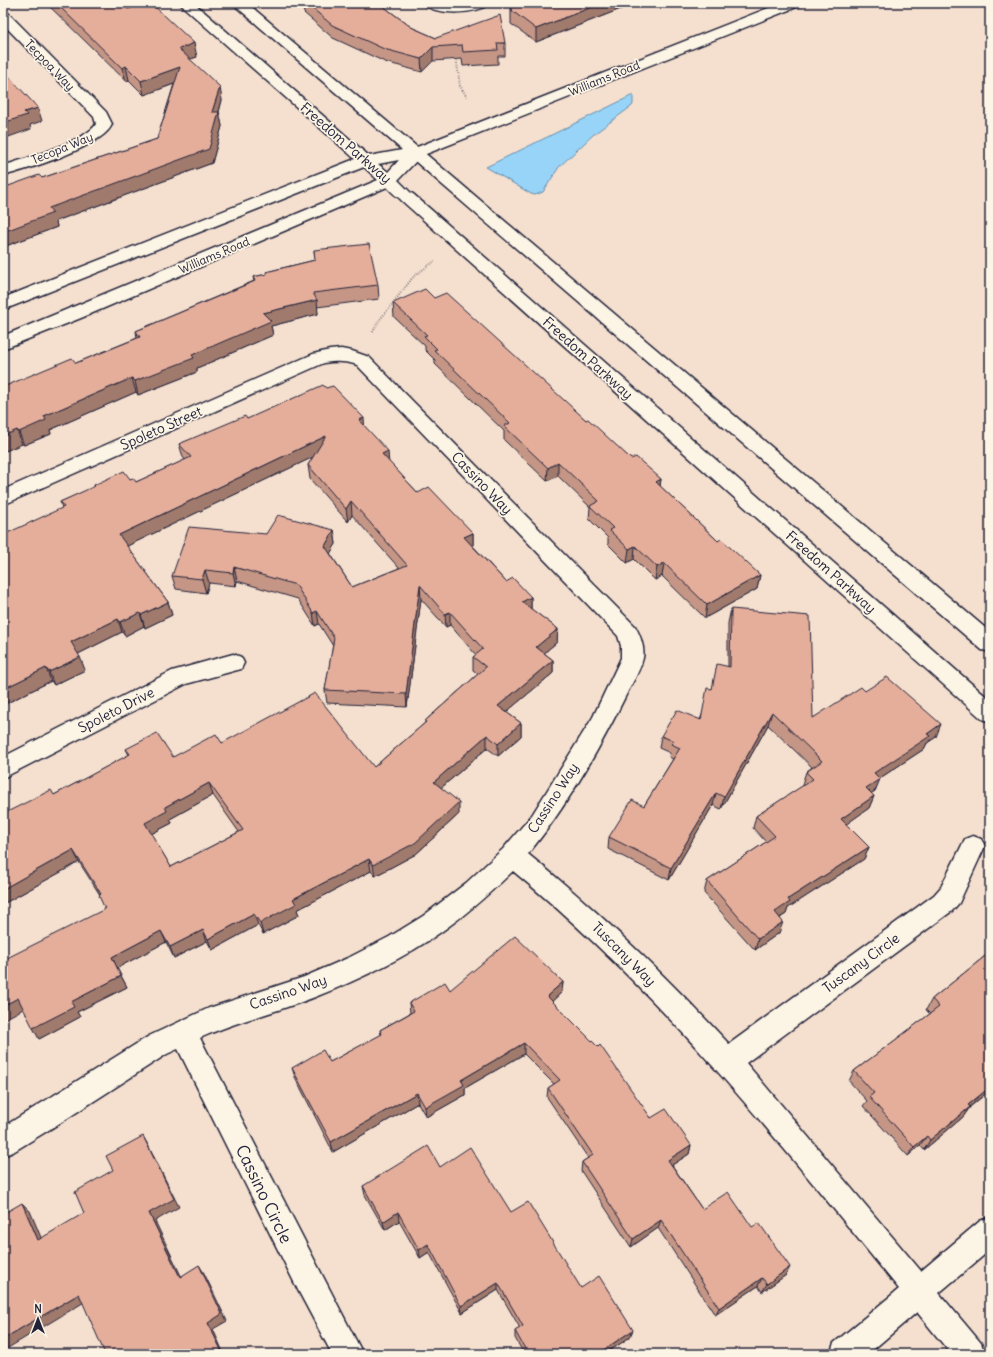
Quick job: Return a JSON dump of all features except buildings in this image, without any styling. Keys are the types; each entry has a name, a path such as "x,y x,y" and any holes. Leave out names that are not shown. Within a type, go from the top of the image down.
{"street":[{"name":"Freedom Parkway","path":"186,3 990,713"},
{"path":"239,3 990,644"},
{"path":"430,3 441,7 456,9 482,3"},
{"name":"Williams Road","path":"3,304 365,161 415,152 794,3"},
{"name":"Tecpoa Way","path":"3,16 81,96"},
{"name":"Tecopa Way","path":"3,171 80,143 98,134 104,122 101,115 81,96"},
{"name":"Williams Road","path":"3,343 75,314 388,180 415,152"},
{"name":"Cassino Way","path":"3,1142 158,1045 218,1017 308,988 359,965 398,945 432,924 476,891 512,856 540,822 601,723 632,658 632,646 627,632 570,576 363,361 346,355 319,358"},
{"name":"Spoleto Street","path":"3,498 319,358"},
{"name":"Spoleto Drive","path":"3,768 180,677 233,663"},
{"name":"Tuscany Circle","path":"727,1061 943,903 950,894 973,846"},
{"name":"Tuscany Way","path":"512,856 550,886 598,928 727,1061 920,1291 970,1354"},
{"name":"Cassino Circle","path":"184,1033 308,1282 348,1354"},
{"path":"846,1354 990,1231"}],"path":[{"path":"455,49 460,86 467,97"},
{"path":"372,332 414,276 435,261"}],"water":[{"path":"633,95 632,106 594,134 559,167 543,192 535,195 531,194 486,167"}]}
